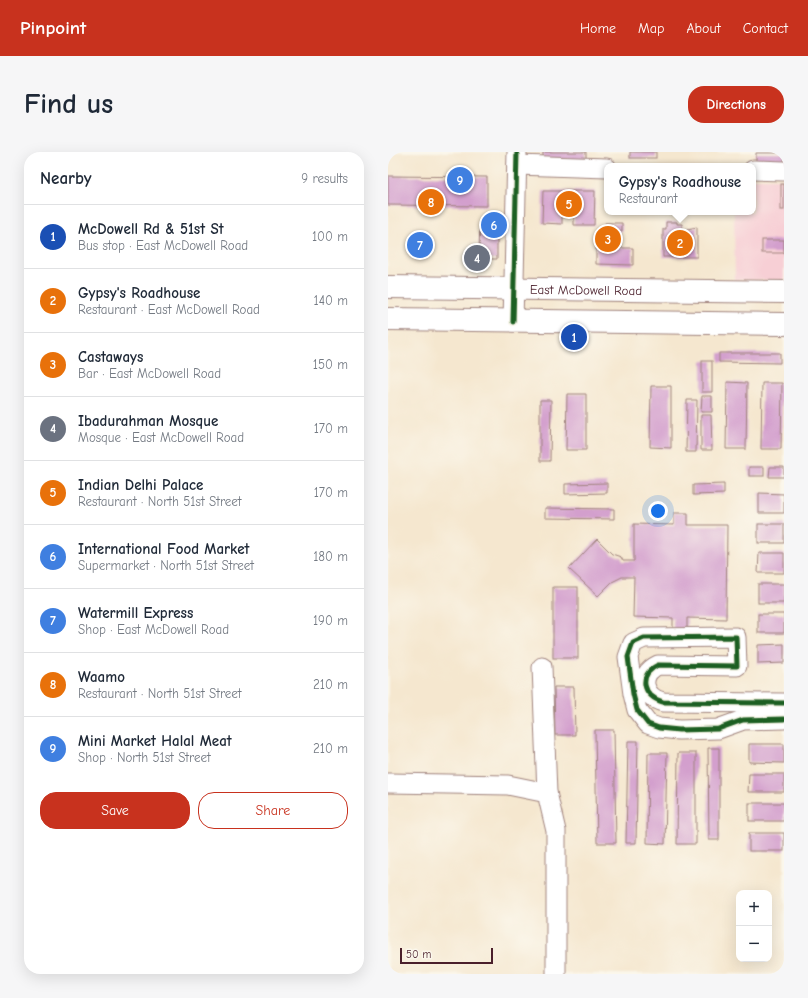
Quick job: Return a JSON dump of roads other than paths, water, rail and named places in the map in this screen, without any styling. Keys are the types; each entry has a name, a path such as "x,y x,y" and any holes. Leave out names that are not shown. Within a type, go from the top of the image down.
{"main road":[{"name":"East McDowell Road","path":"388,287 784,292"},
{"path":"388,319 513,322 784,324"}],"street":[{"path":"513,322 517,159 604,168"},
{"path":"756,170 784,171"},
{"path":"784,703 663,702 655,700 647,691 645,678 650,669 658,665 737,666 736,637 644,638 633,643 628,657 637,710 648,724 659,728 679,730 718,729 743,720 784,719"},
{"path":"542,667 547,793 556,831 556,974"},
{"path":"659,728 657,722 663,702"},
{"path":"388,783 508,785 547,793"}],"place":[{"name":"Mini Market Halal Meat","path":"460,180"},
{"name":"Waamo","path":"431,202"},
{"name":"Indian Delhi Palace","path":"569,204"},
{"name":"International Food Market","path":"494,225"},
{"name":"Castaways","path":"608,239"},
{"name":"Gypsy's Roadhouse","path":"680,243"},
{"name":"Watermill Express","path":"420,245"},
{"name":"Ibadurahman Mosque","path":"477,258"},
{"name":"McDowell Rd & 51st St","path":"574,337"}]}
